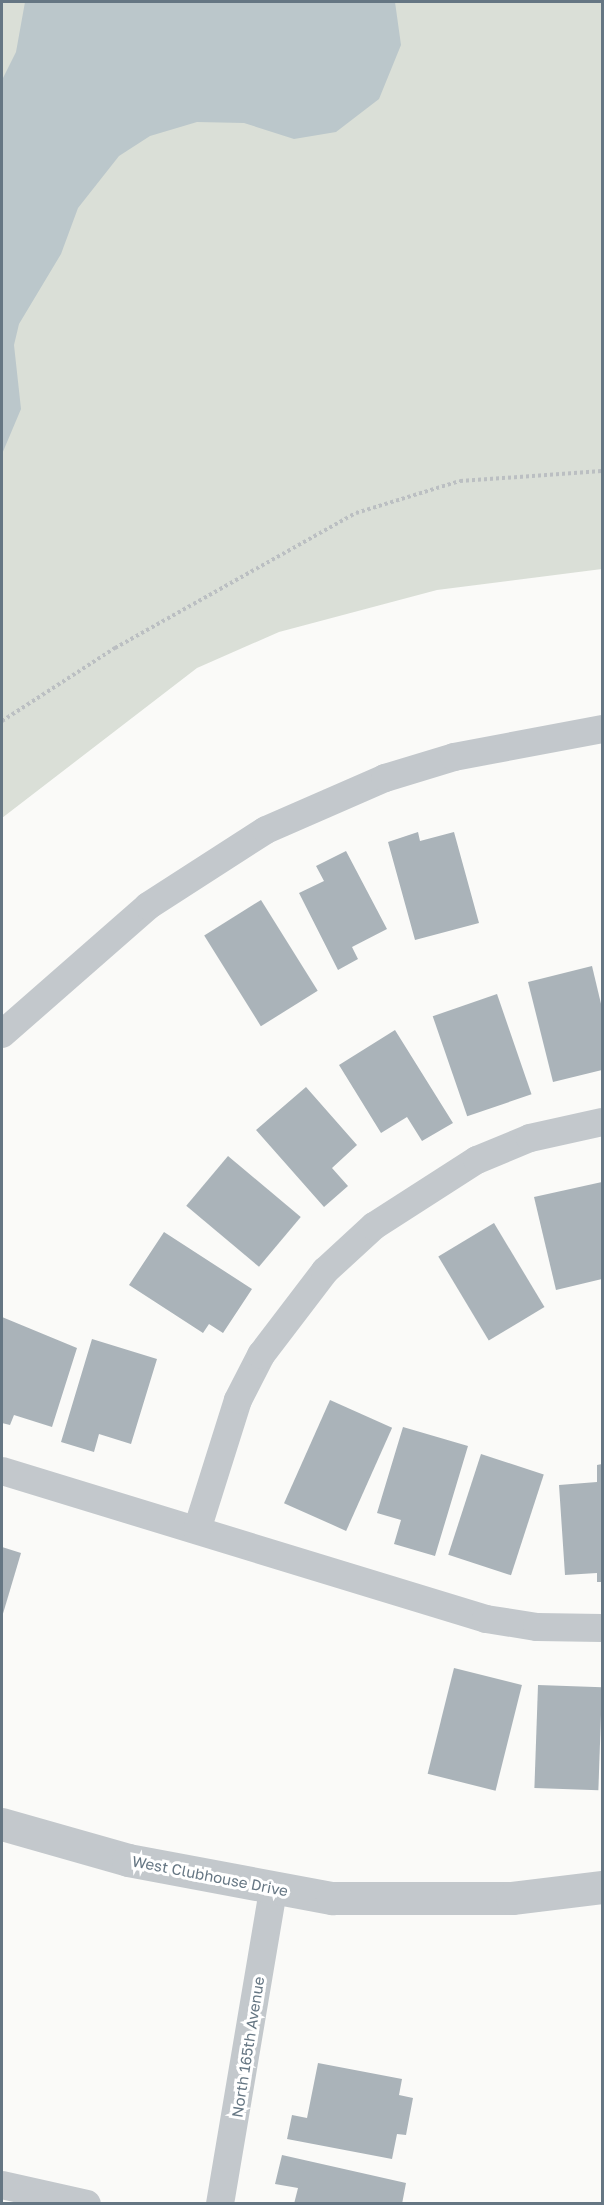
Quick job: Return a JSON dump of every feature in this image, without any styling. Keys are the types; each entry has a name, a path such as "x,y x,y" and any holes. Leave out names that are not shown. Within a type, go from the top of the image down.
{"street":[{"path":"2,1034 148,906 266,830 323,802 442,760 603,729"},
{"path":"198,1530 238,1400 261,1355 325,1271 374,1226 457,1171 530,1138 603,1122"},
{"path":"2,1471 486,1619 603,1628"},
{"name":"West Clubhouse Drive","path":"2,1824 128,1860 273,1890 332,1898 512,1898 603,1887"},
{"name":"North 165th Avenue","path":"220,2204 273,1890"},
{"path":"2,2185 87,2204"}],"path":[{"path":"2,721 115,648 356,513 460,481 603,471"}],"shaded area":[{"path":"2,2 602,2 602,569 437,590 279,632 197,668 2,818"},
{"path":"25,2 395,2 401,45 379,99 336,132 294,139 244,123 197,122 150,136 119,156 78,208 61,254 19,324 14,345 21,409 2,454 2,80 16,52"}],"building":[{"path":"418,832 420,841 454,832 479,923 415,940 388,842"},
{"path":"346,851 387,929 352,947 358,959 338,970 299,893 324,881 316,866"},
{"path":"261,900 318,991 261,1026 204,936"},
{"path":"592,966 602,1008 602,1070 553,1082 528,982"},
{"path":"497,994 532,1094 467,1116 433,1016"},
{"path":"395,1030 453,1123 422,1141 407,1117 381,1133 339,1065"},
{"path":"306,1087 357,1145 332,1168 348,1186 324,1207 256,1130"},
{"path":"228,1156 301,1217 259,1267 186,1206"},
{"path":"602,1182 602,1279 556,1290 534,1197"},
{"path":"494,1223 544,1307 489,1340 438,1256"},
{"path":"164,1232 252,1289 223,1333 209,1324 203,1333 129,1285"},
{"path":"2,1317 77,1348 52,1427 14,1415 10,1425 2,1423"},
{"path":"92,1339 157,1359 131,1444 99,1434 94,1452 61,1442"},
{"path":"330,1400 392,1428 346,1531 284,1503"},
{"path":"403,1427 468,1446 435,1556 394,1544 401,1520 377,1513"},
{"path":"481,1454 544,1474 511,1575 448,1555"},
{"path":"602,1464 602,1582 597,1582 597,1573 565,1575 559,1485 597,1482 597,1465"},
{"path":"2,1547 21,1553 2,1617"},
{"path":"454,1668 522,1685 496,1791 428,1774"},
{"path":"538,1685 602,1687 598,1790 534,1788"},
{"path":"318,2063 402,2079 399,2095 413,2098 406,2135 397,2134 392,2159 287,2139 292,2115 307,2118"},
{"path":"282,2155 406,2183 402,2204 294,2204 298,2188 275,2184"}]}
